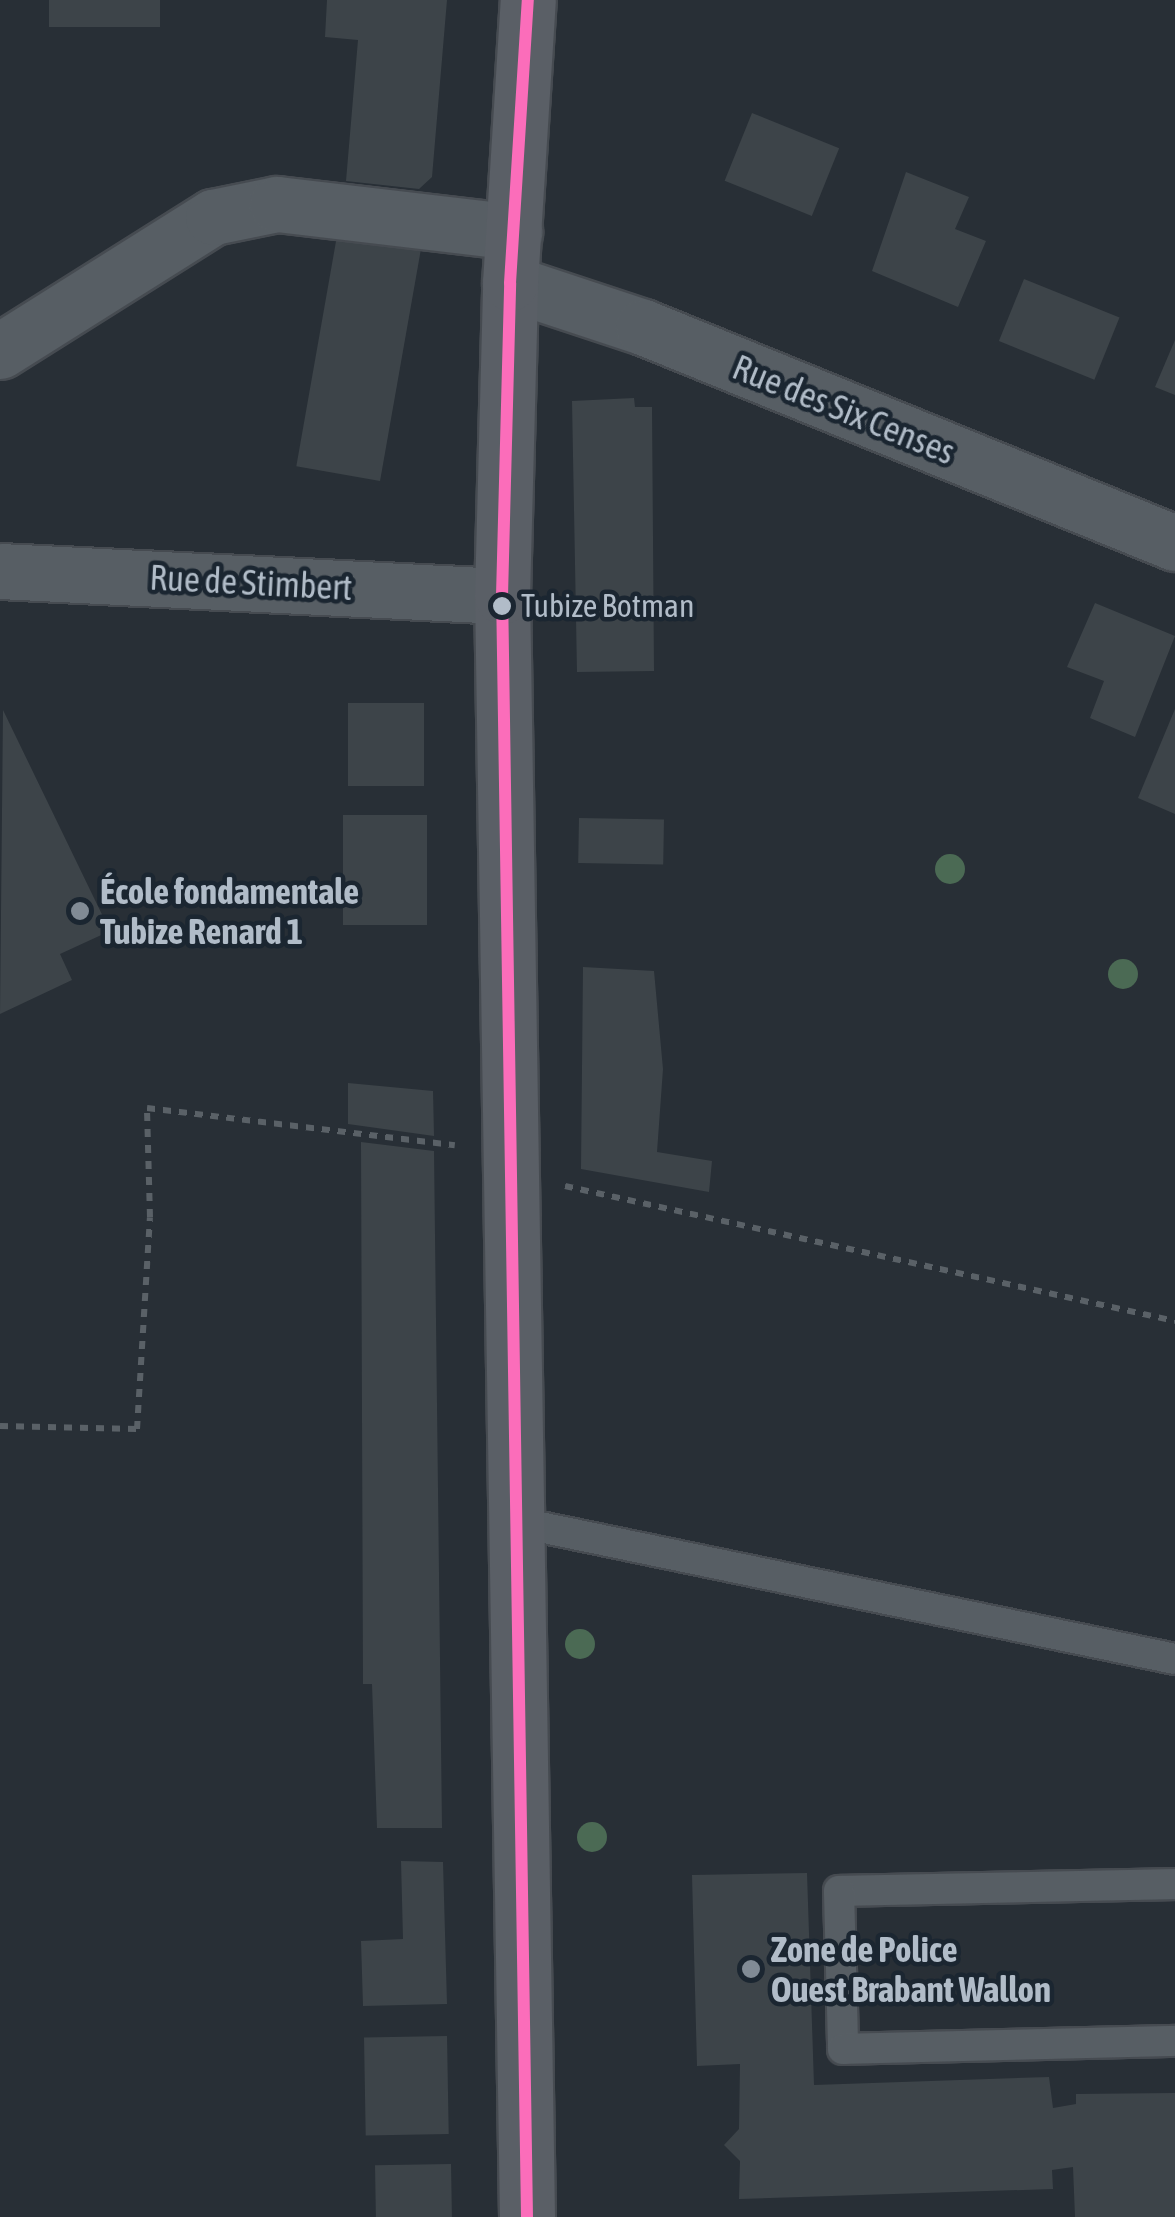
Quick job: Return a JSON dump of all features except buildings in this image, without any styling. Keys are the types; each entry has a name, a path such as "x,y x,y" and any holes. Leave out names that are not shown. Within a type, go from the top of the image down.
{"main road":[{"path":"527,2217 512,1521 502,596 512,258 528,0"}],"street":[{"path":"0,351 213,217 277,204 512,258"},
{"name":"Rue des Six Censes","path":"512,258 642,326 1175,543"},
{"name":"Rue de Stimbert","path":"0,571 502,596"}],"lane":[{"path":"512,1521 1175,1659"},
{"path":"1175,1884 838,1892 844,2048 1175,2041"}],"path":[{"path":"0,1426 137,1429 150,1216 147,1108 509,1162 1175,1320"}],"transit line":[{"path":"527,2217 502,596 510,283 528,0"}],"place":[{"name":"Tubize Botman","path":"502,606"},
{"name":"École fondamentale Tubize Renard 1","path":"80,911"},
{"name":"Zone de Police Ouest Brabant Wallon","path":"751,1969"}]}
